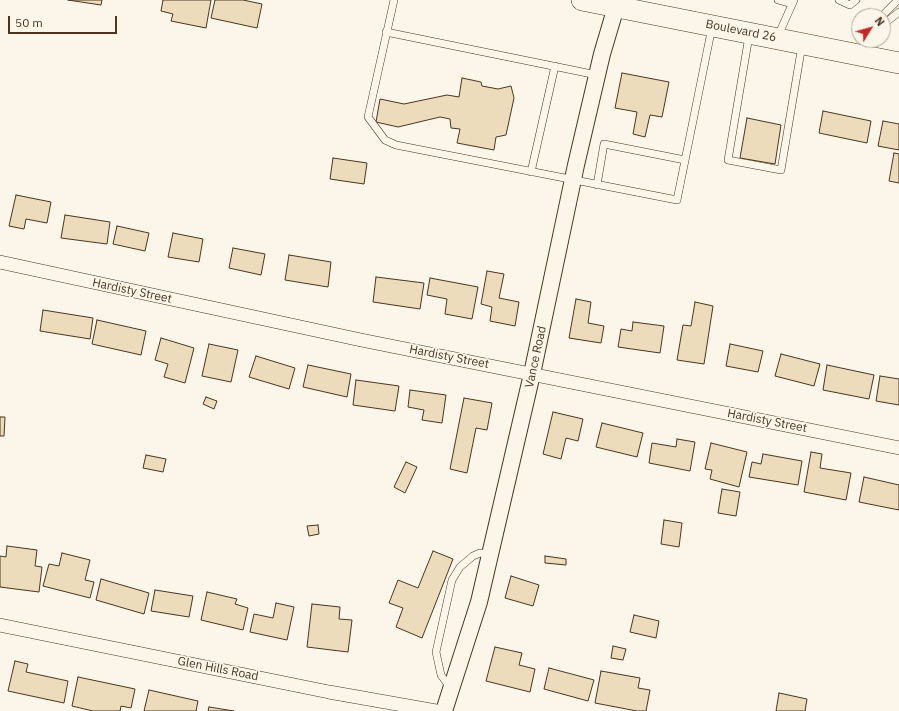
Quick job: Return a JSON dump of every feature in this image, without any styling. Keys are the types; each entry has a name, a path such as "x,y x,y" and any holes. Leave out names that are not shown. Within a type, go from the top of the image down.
{"main road":[{"name":"Boulevard 26","path":"582,0 617,3 712,26 802,43 851,47"},
{"name":"Boulevard 26","path":"868,48 899,63"}],"street":[{"name":"Vance Road","path":"444,711 479,602 532,374 597,75 617,3"},
{"name":"Hardisty Street","path":"0,262 353,338 899,448"},
{"name":"Glen Hills Road","path":"0,625 329,692 436,711"}],"lane":[{"path":"394,0 368,117 385,140 396,145 677,200 712,26"},
{"path":"777,38 793,2 778,0"},
{"path":"839,0 850,5 856,0"},
{"path":"890,8 898,0"},
{"path":"891,18 899,12"},
{"path":"386,32 597,75"},
{"path":"749,33 728,160 781,170 802,43"},
{"path":"531,172 555,66"},
{"path":"597,185 604,144 685,160"},
{"path":"451,690 441,675 436,652 452,580 460,567 473,556 480,553 490,554"}],"building":[{"path":"68,0 102,0 101,5"},
{"path":"163,0 211,0 206,28 171,21 173,14 161,11"},
{"path":"215,0 243,0 262,4 257,28 211,18"},
{"path":"622,73 669,82 662,117 650,115 645,137 633,134 637,112 615,108"},
{"path":"462,78 481,82 482,86 498,89 511,86 514,98 506,135 496,137 494,150 457,143 460,129 451,128 450,119 440,117 398,127 376,122 380,99 404,104 447,95 459,97"},
{"path":"823,111 871,121 867,143 819,133"},
{"path":"747,118 781,125 775,164 740,158"},
{"path":"883,121 899,124 899,150 878,146"},
{"path":"894,153 899,154 899,183 889,181"},
{"path":"333,158 367,163 364,184 330,179"},
{"path":"16,195 51,202 47,223 26,219 24,229 9,226"},
{"path":"65,215 110,222 107,244 61,238"},
{"path":"117,226 149,233 145,251 113,244"},
{"path":"173,233 203,239 199,262 168,257"},
{"path":"233,248 265,254 261,275 229,268"},
{"path":"289,255 331,262 328,287 285,280"},
{"path":"487,271 504,274 499,298 519,302 515,326 490,321 492,307 481,304"},
{"path":"376,277 424,283 420,309 373,302"},
{"path":"430,278 478,287 472,319 445,314 447,299 427,295"},
{"path":"576,299 591,302 588,323 604,326 601,343 569,338"},
{"path":"695,302 713,306 704,364 677,360 683,325 691,326"},
{"path":"43,310 93,318 90,339 40,331"},
{"path":"97,320 146,331 141,355 92,344"},
{"path":"633,322 664,326 660,353 618,347 621,329 632,331"},
{"path":"161,338 194,348 185,383 164,377 168,364 155,360"},
{"path":"209,344 238,350 231,382 202,376"},
{"path":"730,344 763,351 758,372 726,366"},
{"path":"781,354 820,364 814,386 775,376"},
{"path":"256,356 295,368 289,389 249,377"},
{"path":"308,365 351,374 347,397 303,387"},
{"path":"827,365 874,375 869,399 823,390"},
{"path":"880,376 899,379 899,405 876,401"},
{"path":"356,380 399,386 395,411 353,405"},
{"path":"410,390 446,395 442,423 422,420 424,410 408,407"},
{"path":"206,397 217,401 214,409 203,404"},
{"path":"464,398 492,403 487,430 476,428 467,473 450,469"},
{"path":"553,412 583,419 578,441 566,438 561,459 543,454"},
{"path":"0,417 5,417 4,436 0,436"},
{"path":"602,423 643,433 637,457 596,447"},
{"path":"677,439 695,442 690,471 649,463 652,443 676,447"},
{"path":"711,443 747,452 739,487 710,479 712,470 705,469"},
{"path":"811,452 822,454 820,468 851,473 846,500 804,492"},
{"path":"763,454 802,461 798,485 749,477 752,462 761,464"},
{"path":"146,455 166,459 163,472 143,468"},
{"path":"406,462 417,467 405,493 394,487"},
{"path":"864,477 899,485 899,510 859,502"},
{"path":"722,489 740,492 736,516 718,513"},
{"path":"664,520 682,523 679,547 661,544"},
{"path":"318,525 319,534 309,536 307,526"},
{"path":"7,546 37,550 35,566 42,567 39,592 0,587 0,556 6,557"},
{"path":"433,551 453,559 422,638 396,627 403,608 389,603 398,580 418,588"},
{"path":"62,553 90,560 85,580 94,582 90,598 43,586 49,564 59,566"},
{"path":"545,556 566,559 566,565 545,563"},
{"path":"511,576 539,585 533,606 505,598"},
{"path":"101,579 149,593 144,614 96,600"},
{"path":"155,590 193,596 189,617 151,611"},
{"path":"207,592 237,599 235,604 248,608 243,630 201,620"},
{"path":"276,603 294,607 287,640 250,632 254,614 273,618"},
{"path":"312,604 340,607 339,619 352,620 348,652 307,647"},
{"path":"634,615 659,621 656,638 630,632"},
{"path":"613,646 626,649 623,660 611,658"},
{"path":"495,647 522,653 519,665 535,669 530,692 486,681"},
{"path":"15,661 28,664 26,672 68,681 64,703 8,691"},
{"path":"549,668 594,680 588,701 544,689"},
{"path":"601,671 640,678 638,688 650,690 646,711 637,711 595,703"},
{"path":"78,677 135,689 131,708 121,706 120,711 93,711 72,706"},
{"path":"149,690 198,701 196,711 144,711"},
{"path":"779,693 807,699 805,711 776,711"},
{"path":"209,707 234,711 208,711"}]}
